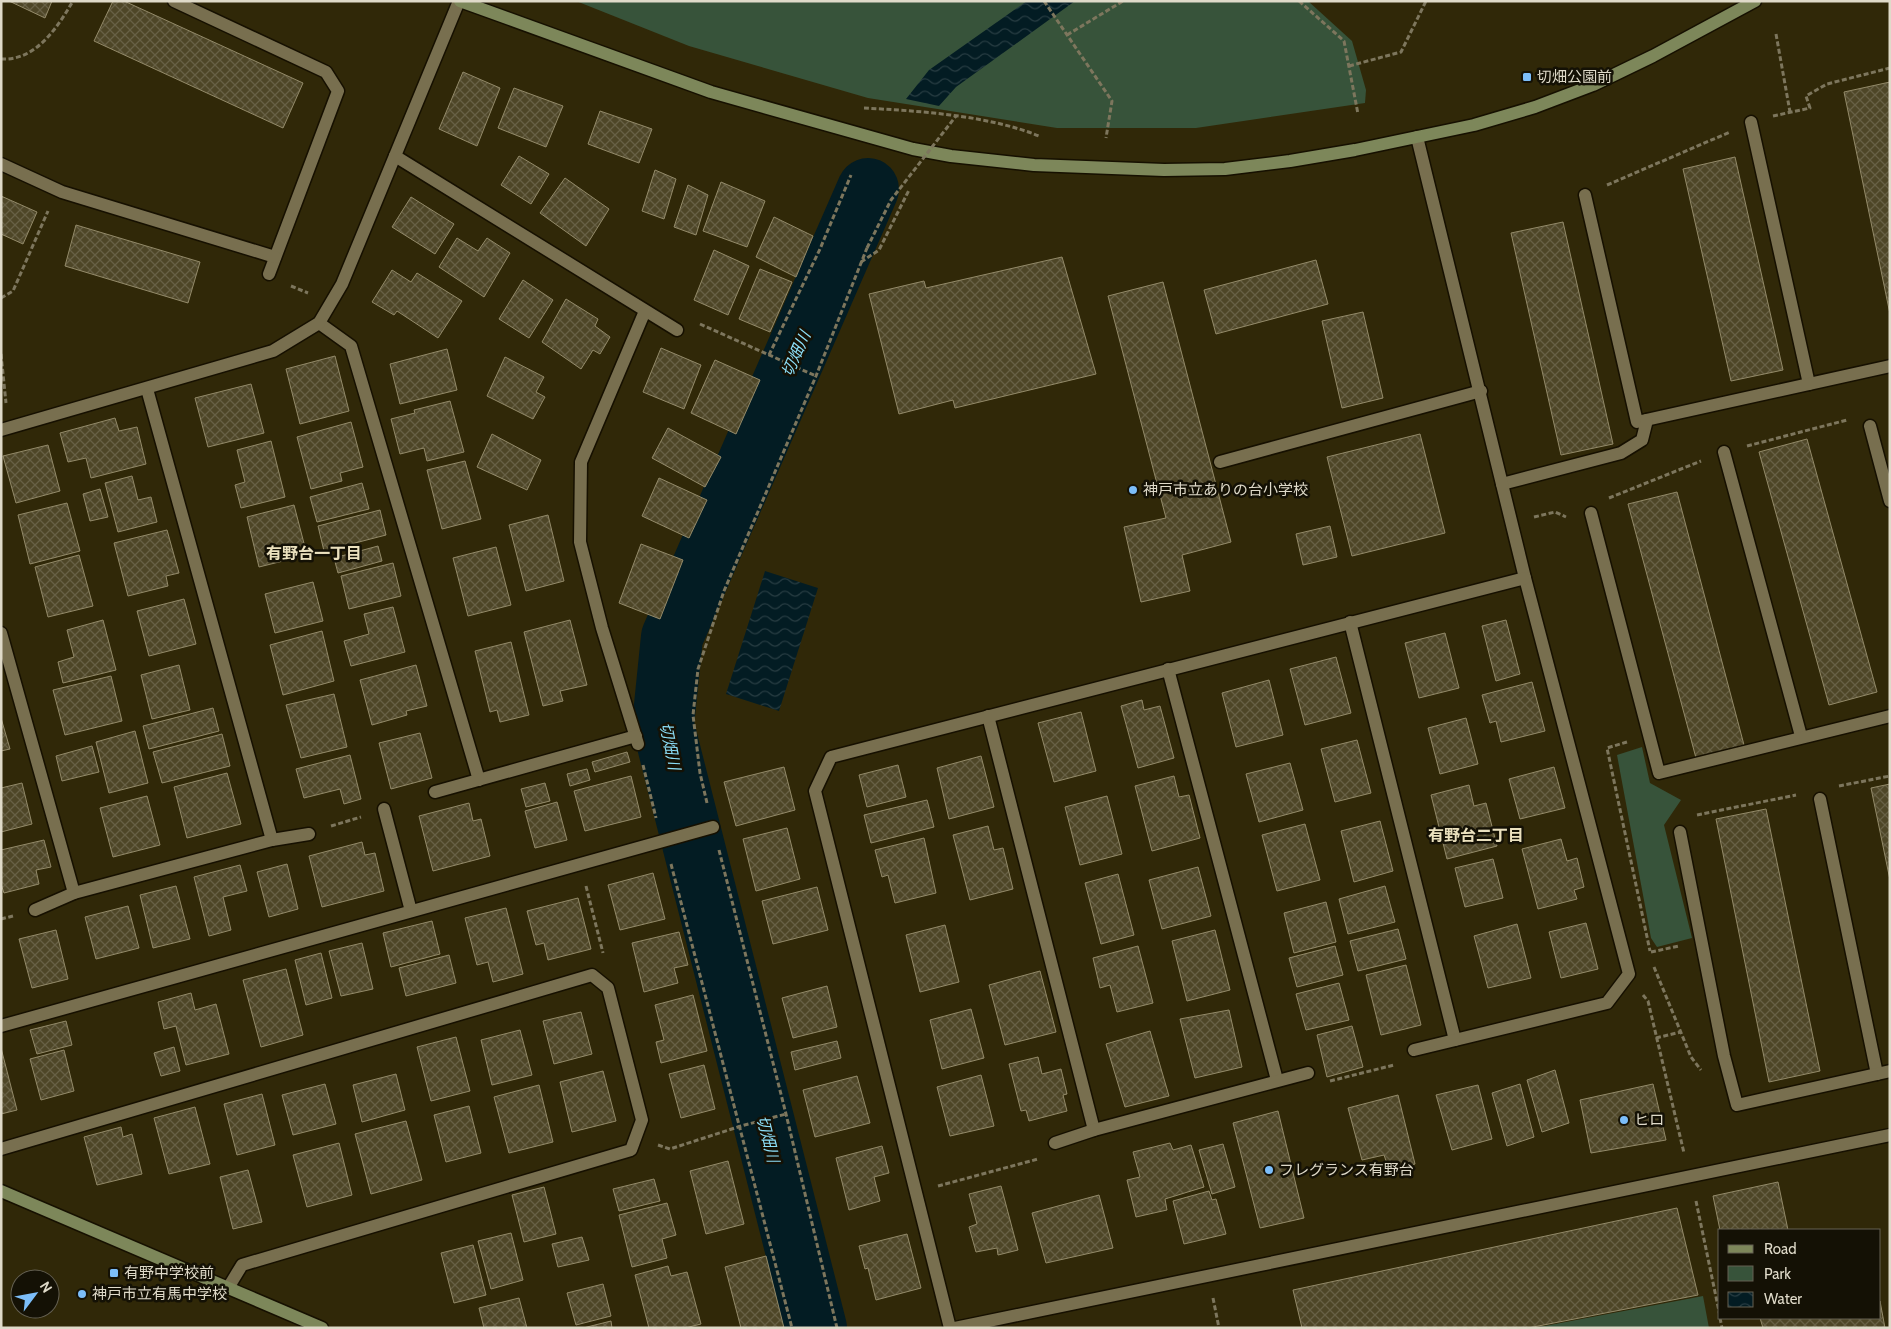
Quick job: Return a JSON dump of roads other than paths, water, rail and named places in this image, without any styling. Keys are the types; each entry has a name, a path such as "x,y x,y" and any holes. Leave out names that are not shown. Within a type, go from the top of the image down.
{"street":[{"path":"174,1 326,72 338,91 270,272"},
{"path":"6,429 273,351 319,323 342,284 459,1 711,92 913,149 951,156 1034,165 1101,169 1226,169 1290,161 1417,137 1474,125 1535,107 1593,84 1695,35 1755,1"},
{"path":"1751,122 1809,384"},
{"path":"1416,1049 1607,1003 1630,974 1525,578 1417,137"},
{"path":"395,156 675,329"},
{"path":"1,164 58,190 275,257"},
{"path":"1585,194 1638,422 1890,366"},
{"path":"435,792 637,740 602,628 580,542 581,462 645,310"},
{"path":"319,323 351,346 478,780"},
{"path":"147,389 272,840"},
{"path":"1220,462 1480,390"},
{"path":"1502,484 1622,453 1642,440 1647,420"},
{"path":"1870,426 1890,501"},
{"path":"1724,452 1801,736"},
{"path":"1592,517 1659,773 1801,736 1890,716"},
{"path":"950,1328 815,791 831,757 1525,578"},
{"path":"1350,622 1455,1040"},
{"path":"1,633 74,893"},
{"path":"1168,669 1277,1080"},
{"path":"988,716 1094,1130"},
{"path":"1680,832 1737,1105 1883,1072 1820,799"},
{"path":"384,809 411,911"},
{"path":"1,1026 708,828"},
{"path":"35,910 74,893 272,840 309,834"},
{"path":"1,1149 592,975 608,988 642,1120 632,1150 242,1265 228,1288"},
{"path":"1057,1142 1094,1130 1277,1080 1306,1074"},
{"path":"955,1328 1890,1135"},
{"path":"1,1190 322,1328"}],"water":[{"path":"1027,1 1075,1 956,87 939,106 906,99 929,70"},
{"path":"765,571 818,588 779,711 726,694"}],"waterway":[{"name":"切畑川","path":"816,1328 663,725 672,637 868,189"}],"place":[{"name":"切畑公園前","path":"1527,77"},
{"name":"神戸市立ありの台小学校","path":"1133,490"},
{"name":"ヒロ","path":"1624,1120"},
{"name":"フレグランス有野台","path":"1269,1170"},
{"name":"有野中学校前","path":"114,1273"},
{"name":"神戸市立有馬中学校","path":"82,1294"}],"district":[{"name":"有野台一丁目","path":"314,553"},
{"name":"有野台二丁目","path":"1476,835"}]}
